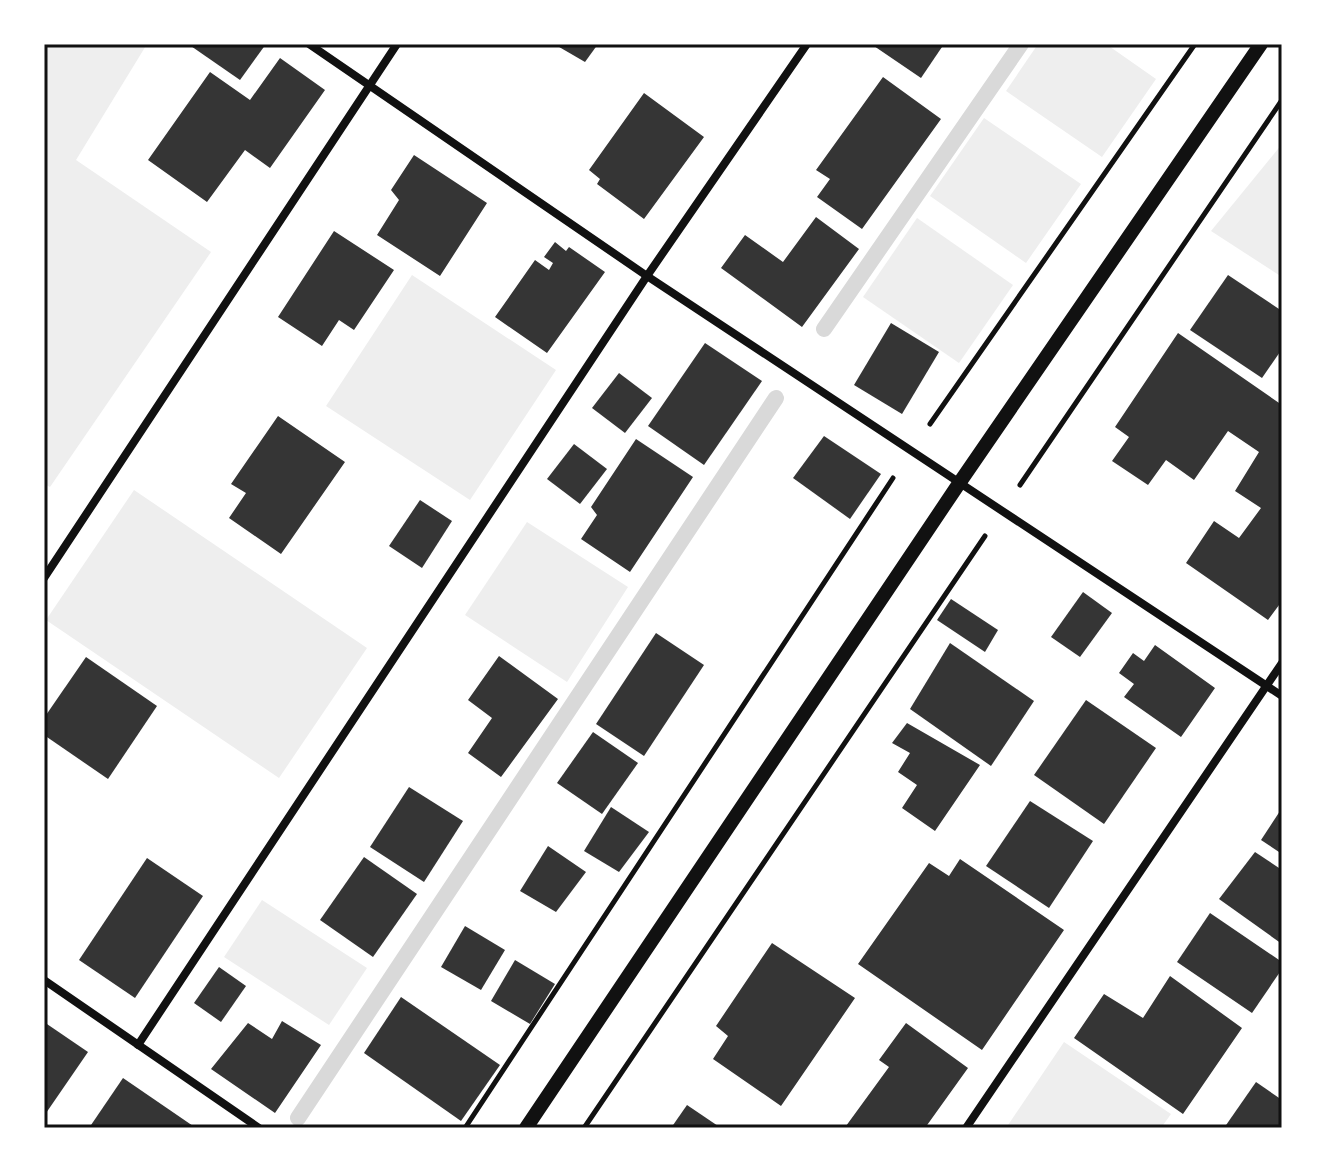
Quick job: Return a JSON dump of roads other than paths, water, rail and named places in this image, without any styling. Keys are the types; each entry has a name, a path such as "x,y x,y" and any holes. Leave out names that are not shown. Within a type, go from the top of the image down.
{"street":[{"path":"309,44 647,276 1282,696"},
{"path":"44,578 397,44"},
{"path":"138,1045 647,276 807,44"},
{"path":"526,1128 960,482 1261,44"},
{"path":"966,1128 1282,663"},
{"path":"44,980 259,1128"}],"waterway":[{"path":"824,329 1021,44"},
{"path":"298,1118 776,398"}]}
